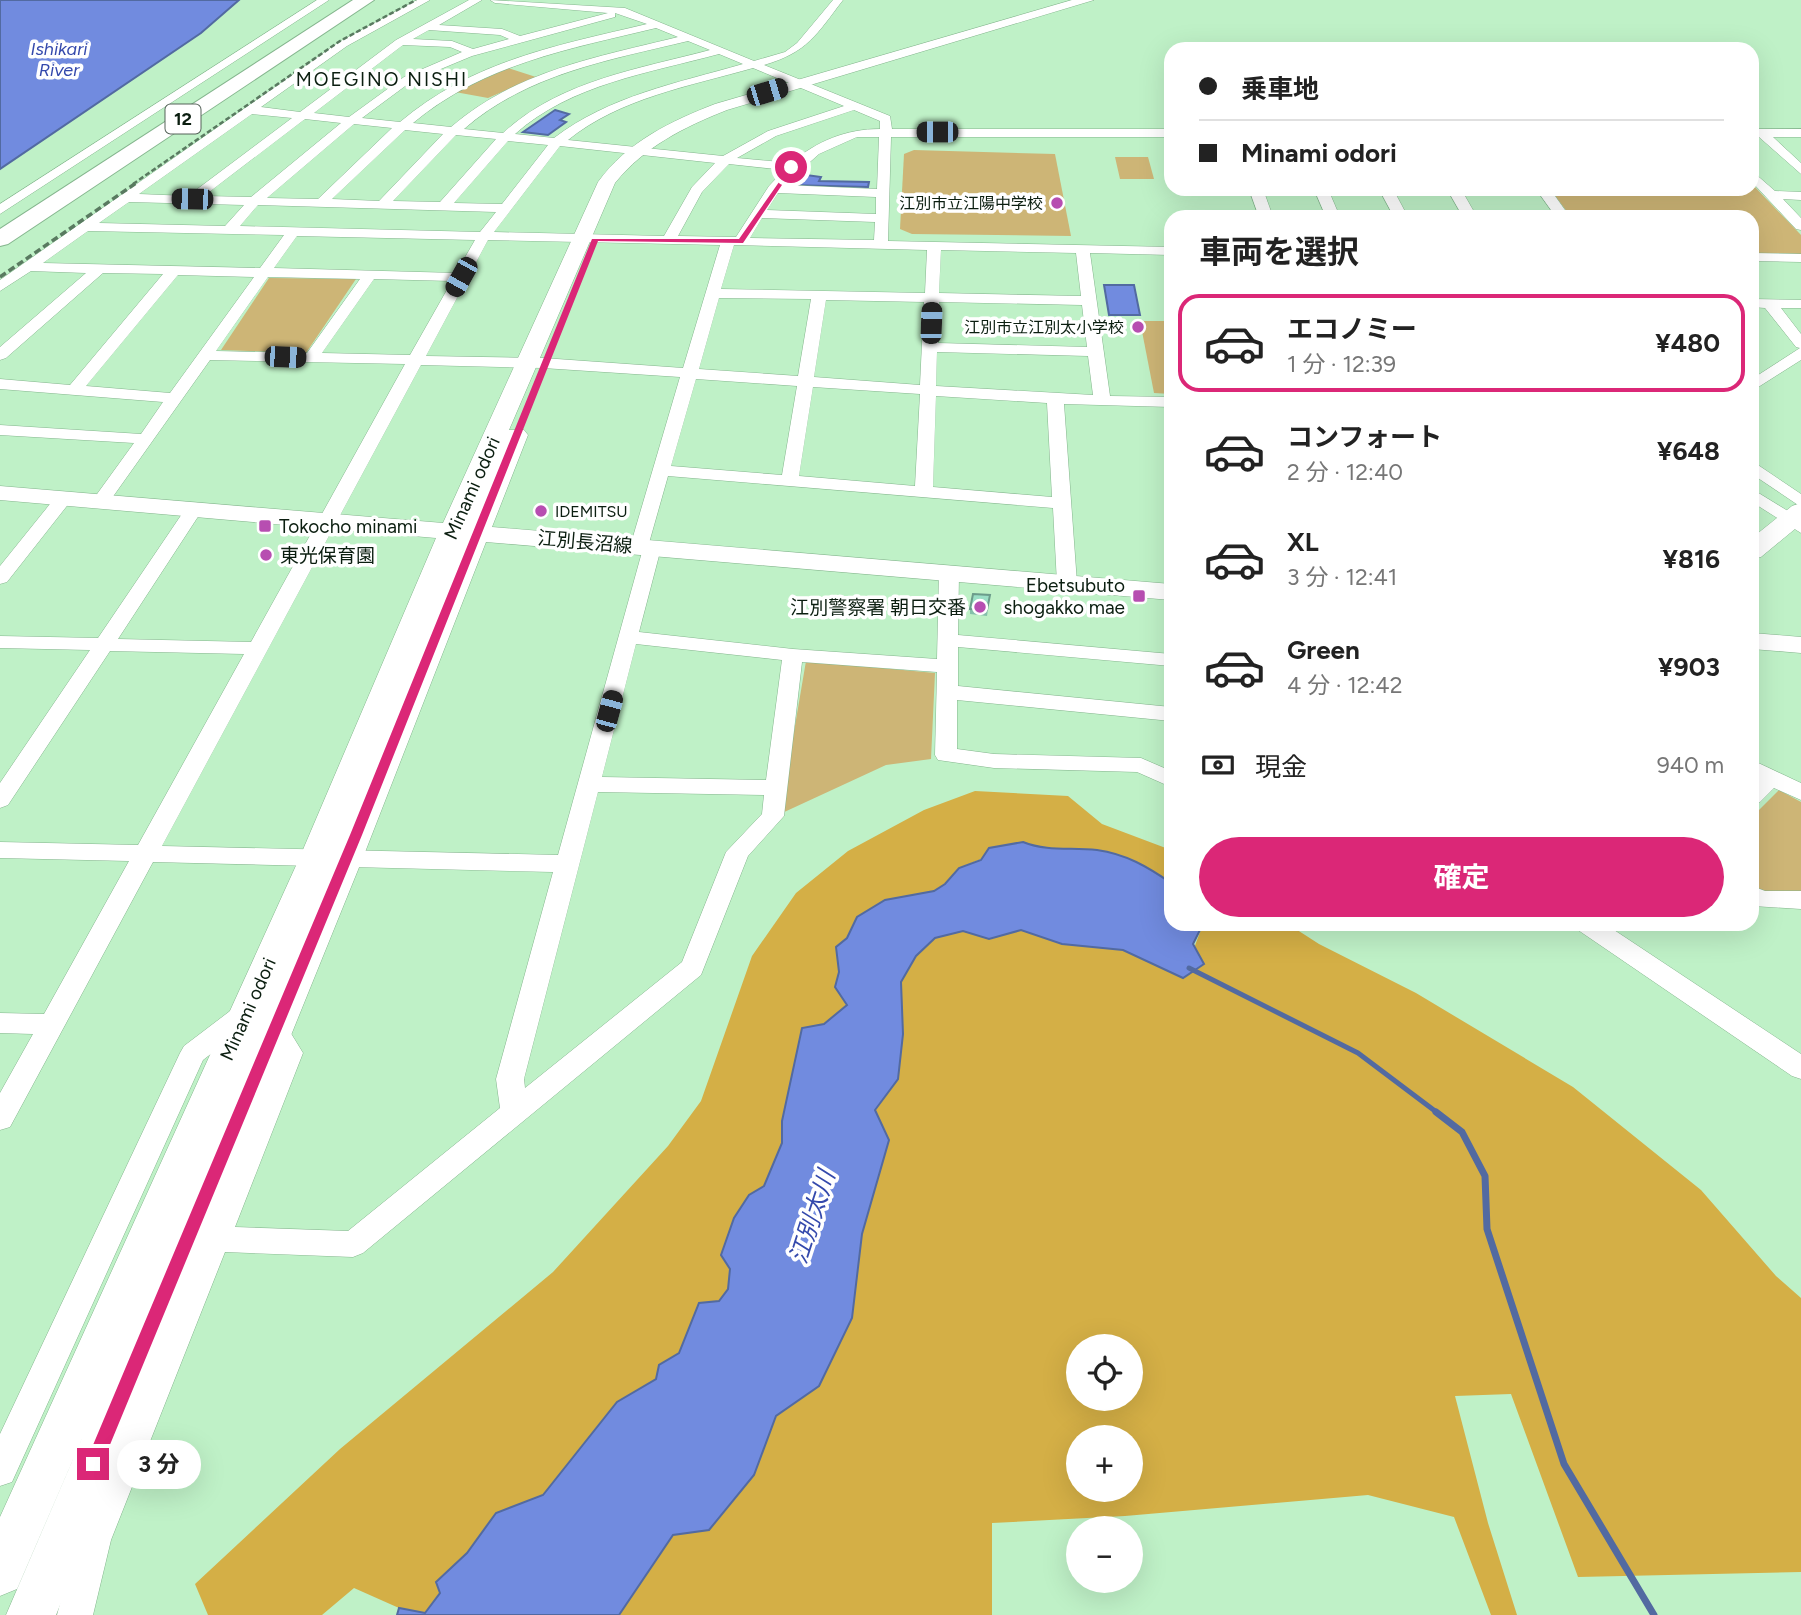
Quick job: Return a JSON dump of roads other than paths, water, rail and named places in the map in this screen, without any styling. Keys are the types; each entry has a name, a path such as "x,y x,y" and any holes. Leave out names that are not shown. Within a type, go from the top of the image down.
{"highway":[{"name":"12","path":"0,226 254,60 352,0"},
{"name":"12","path":"0,239 366,0"}],"main road":[{"name":"Minami odori","path":"0,1572 260,1021 330,860 588,239 621,181 643,152 710,118 801,84 1087,0"},
{"name":"江別長沼線","path":"0,493 1164,591"},
{"path":"1759,546 1798,515"},
{"path":"1759,642 1801,645"},
{"name":"Minami odori","path":"31,1615 260,1021"}],"street":[{"path":"0,210 324,0"},
{"path":"0,287 89,227 349,41 425,0"},
{"path":"192,199 400,42 477,0"},
{"path":"495,0 625,11 886,119 881,245"},
{"path":"229,230 255,201 352,120 408,79 472,52 625,11 638,0"},
{"path":"0,1119 483,237 557,142 585,120 616,101 756,64 798,48 838,0"},
{"path":"452,13 477,14"},
{"path":"553,18 570,26"},
{"path":"321,203 403,126 453,89 508,64 659,24"},
{"path":"426,27 502,32 518,39"},
{"path":"382,205 453,131 501,96 545,77 691,37"},
{"path":"349,41 452,44 596,94"},
{"path":"444,206 505,137 539,110 583,90 722,50"},
{"path":"669,240 697,190 725,160 775,133 855,106"},
{"path":"251,110 791,167"},
{"path":"513,1113 510,1079 628,637 662,470 713,293 734,241 758,214 791,167 816,150 851,134 1164,133"},
{"path":"1759,133 1801,133"},
{"path":"1759,135 1801,170"},
{"path":"1759,182 1801,226"},
{"path":"774,189 883,193"},
{"path":"1771,195 1801,196"},
{"path":"129,198 506,208"},
{"path":"758,214 881,218"},
{"path":"89,227 1164,251"},
{"path":"102,501 293,232"},
{"path":"925,492 934,246"},
{"path":"1082,249 1102,400"},
{"path":"1759,257 1801,258"},
{"path":"30,267 461,277"},
{"path":"0,355 99,269"},
{"path":"74,390 174,270"},
{"path":"312,358 370,275"},
{"path":"713,293 1089,301"},
{"path":"790,480 819,295"},
{"path":"1759,303 1801,304"},
{"path":"1769,303 1801,344"},
{"path":"930,347 1096,352"},
{"path":"1759,381 1801,352"},
{"path":"206,355 535,363 1055,399 1164,402"},
{"path":"0,384 175,398"},
{"path":"1055,399 1067,583"},
{"path":"0,430 146,439"},
{"path":"662,470 1063,503"},
{"path":"1759,473 1798,515"},
{"path":"1759,497 1798,515"},
{"path":"0,578 64,498"},
{"path":"0,800 194,509"},
{"path":"949,573 946,755 994,761 1141,765 1164,776"},
{"path":"628,637 793,655 948,666"},
{"path":"949,640 1164,659"},
{"path":"0,642 257,648"},
{"path":"215,1239 353,1244 692,968 738,852 774,816 775,788 793,655"},
{"path":"948,692 1164,713"},
{"path":"1759,770 1801,792"},
{"path":"1759,790 1772,777"},
{"path":"589,784 775,788"},
{"path":"0,850 568,864"},
{"path":"1759,898 1801,900"},
{"path":"1609,931 1801,1068"},
{"path":"0,1470 10,1428 193,1053 260,1021 290,1053 94,1540 75,1615"},
{"path":"0,1023 51,1024"}],"water":[{"name":"Ishikari River","path":"0,0 239,0 201,33 0,169"},
{"path":"555,110 569,114 560,120 566,122 548,135 523,132"},
{"path":"799,174 821,177 819,181 869,182 868,187 790,185"},
{"path":"1104,285 1134,285 1140,315 1109,315"},
{"name":"江別太川","path":"1023,842 1051,848 1108,852 1136,862 1164,878 1164,931 1200,931 1193,944 1204,964 1183,978 1123,950 1062,944 1021,930 989,939 963,931 935,938 916,956 901,982 903,1034 898,1079 875,1110 889,1140 862,1234 852,1318 819,1386 776,1416 754,1475 709,1530 673,1535 619,1615 397,1615 399,1608 425,1613 440,1593 436,1582 467,1553 496,1513 543,1495 617,1402 656,1379 659,1365 679,1353 699,1303 719,1301 728,1289 730,1269 721,1255 734,1218 749,1195 764,1186 782,1143 782,1121 802,1028 824,1024 847,1005 835,987 839,972 836,947 847,938 857,917 885,900 934,891 945,884 959,868 981,860 989,848"}],"waterway":[{"path":"1189,968 1358,1053 1439,1114"},
{"path":"1436,1112 1462,1132 1485,1176 1487,1229 1564,1464 1654,1615"}],"railway":[{"path":"133,184 340,41 416,0"},
{"path":"0,277 136,183"}],"place":[{"name":"江別市立江陽中学校","path":"1057,203"},
{"name":"江別市立江別太小学校","path":"1138,327"},
{"name":"IDEMITSU","path":"541,511"},
{"name":"Tokocho minami","path":"265,526"},
{"name":"東光保育園","path":"266,555"},
{"name":"Ebetsubuto shogakko mae","path":"1139,596"},
{"name":"江別警察署 朝日交番","path":"980,607"}],"district":[{"name":"MOEGINO NISHI","path":"382,79"}]}
